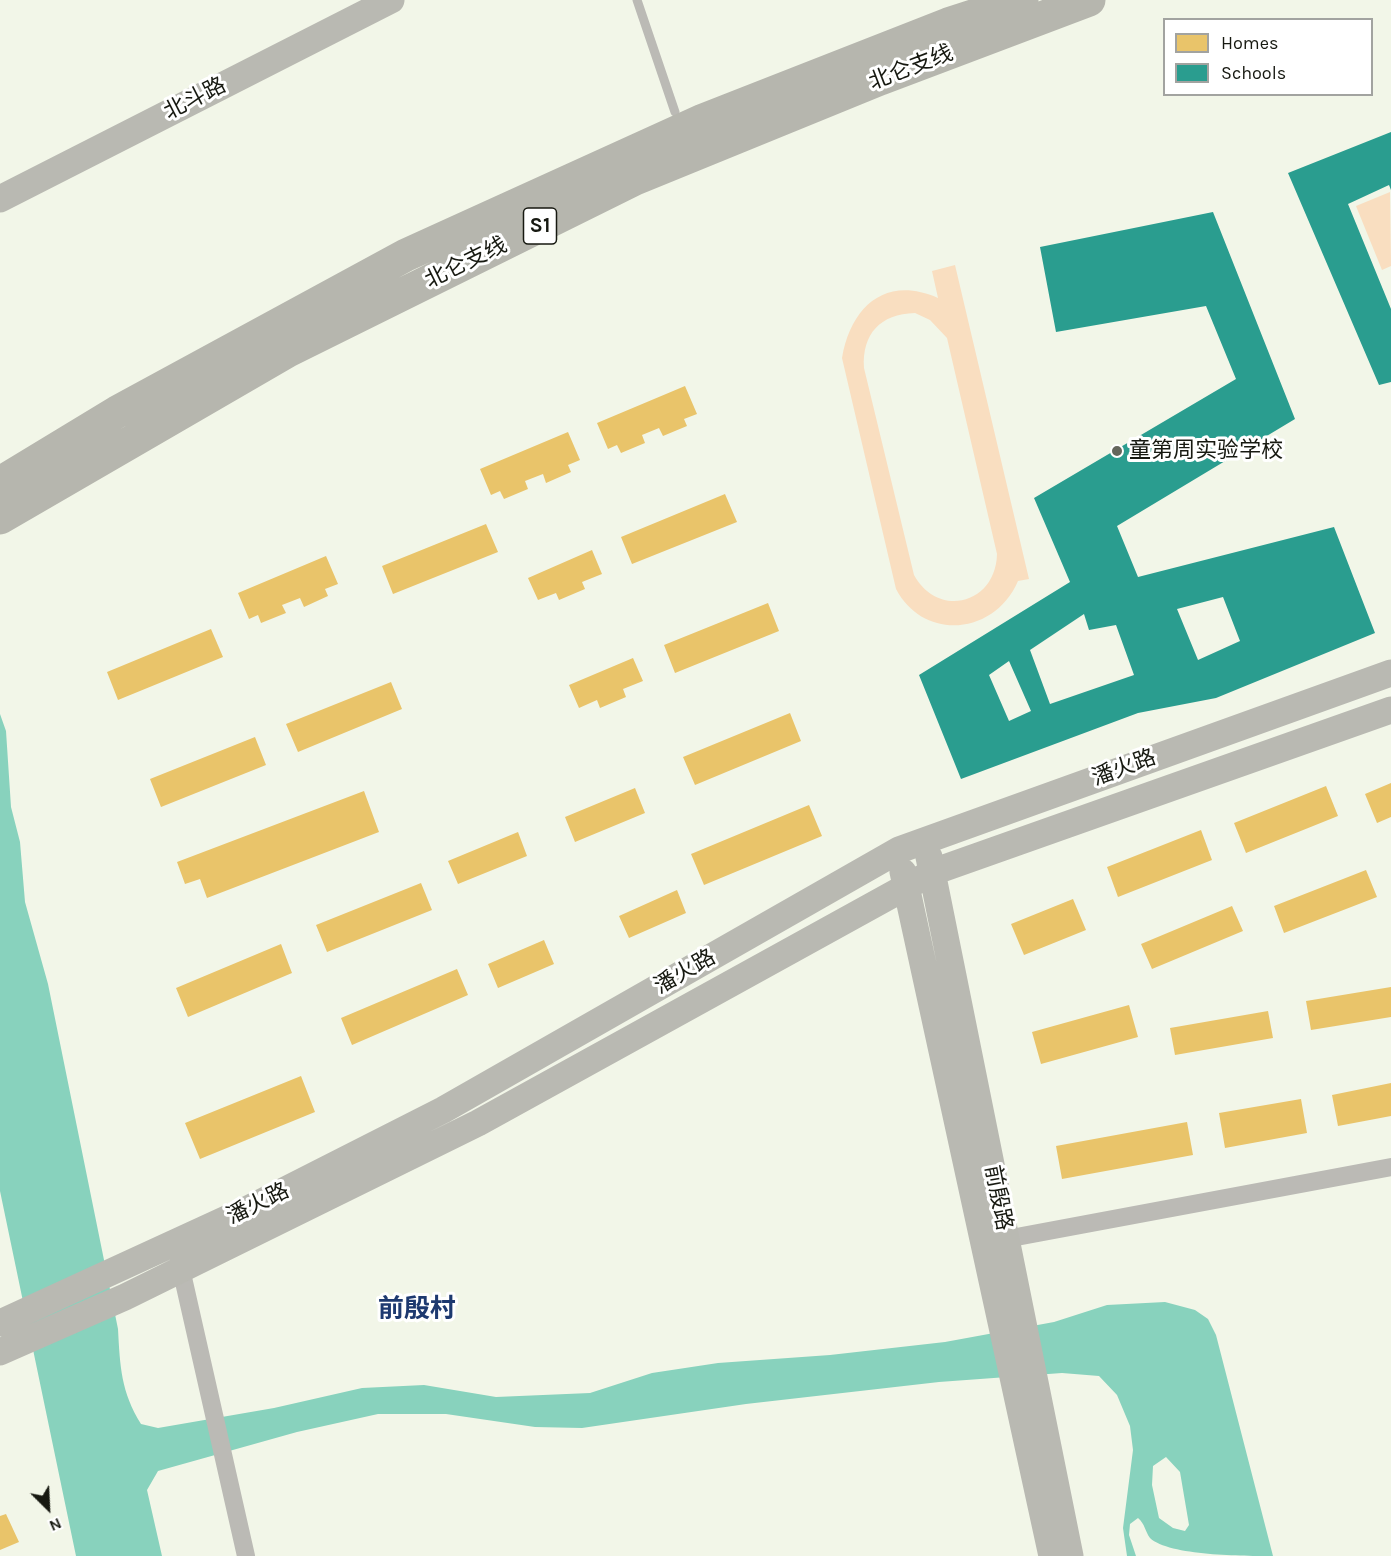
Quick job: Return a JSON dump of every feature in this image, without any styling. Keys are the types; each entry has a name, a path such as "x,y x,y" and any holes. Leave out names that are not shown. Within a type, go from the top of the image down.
{"highway":[{"name":"北仑支线","path":"6,497 117,412 406,255 703,120 948,24 1022,0"},
{"name":"北仑支线","path":"6,497 288,351 635,179 880,79 1089,0"}],"street":[{"name":"北斗路","path":"0,199 391,0"},
{"name":"潘火路","path":"8,1348 125,1297 178,1256 443,1110 899,850 1391,673"},
{"name":"潘火路","path":"6,1320 121,1269 178,1256 478,1123 933,872 1391,710"},
{"name":"前殷路","path":"926,839 1052,1556"},
{"name":"前殷路","path":"899,850 1070,1556"},
{"path":"995,1241 1391,1167"},
{"path":"178,1256 246,1556"}],"lane":[{"path":"637,0 675,112"}],"shaded area":[{"path":"1390,192 1391,266 1382,270 1356,206"},
{"path":"955,265 1029,579 1018,581 1007,599 993,612 977,621 959,625 941,624 924,618 908,606 896,589 842,358 853,323 874,300 887,293 902,290 938,298 932,271","holes":["915,313 930,320 947,338 997,554 994,571 987,585 977,594 964,600 951,601 937,597 924,589 914,575 864,368 866,345 870,336 883,322 892,317"]}],"water":[{"path":"0,714 6,731 11,807 20,842 25,902 48,984 118,1329 125,1390 141,1424 158,1428 274,1408 362,1388 424,1385 496,1397 590,1393 652,1373 718,1363 830,1355 945,1342 1054,1322 1107,1305 1165,1302 1195,1310 1208,1319 1216,1335 1273,1556 1208,1554 1173,1548 1150,1538 1138,1518 1130,1524 1129,1535 1136,1556 1127,1556 1123,1528 1133,1450 1130,1426 1117,1395 1099,1376 1062,1373 939,1382 746,1404 582,1428 535,1427 446,1414 378,1414 297,1432 158,1471 147,1490 162,1556 76,1556 0,1191","holes":["1166,1457 1180,1472 1189,1525 1185,1531 1173,1528 1159,1518 1152,1485 1153,1466"]}],"building: Homes":[{"path":"685,386 697,414 684,419 687,426 663,436 659,428 642,435 645,443 621,453 617,445 608,449 597,423"},
{"path":"568,432 580,460 568,465 571,472 546,483 543,474 525,481 528,489 504,499 500,491 491,495 480,469"},
{"path":"725,494 737,522 632,564 621,537"},
{"path":"486,524 498,552 393,594 382,566"},
{"path":"592,550 602,574 582,582 585,589 559,600 556,593 538,600 528,578"},
{"path":"326,556 338,584 325,589 328,596 304,607 300,598 282,605 286,613 261,623 258,615 249,619 238,593"},
{"path":"768,603 779,631 675,673 664,645"},
{"path":"211,629 223,657 118,700 107,672"},
{"path":"633,658 643,681 623,689 626,697 600,708 597,700 579,708 569,685"},
{"path":"391,682 402,709 298,752 286,724"},
{"path":"790,713 801,741 695,785 683,757"},
{"path":"255,737 266,765 161,807 150,779"},
{"path":"1391,783 1391,817 1377,823 1365,794"},
{"path":"1326,786 1338,816 1246,853 1234,823"},
{"path":"635,788 645,813 575,842 565,817"},
{"path":"364,791 379,832 207,898 200,879 185,884 177,862"},
{"path":"809,805 822,836 704,885 691,854"},
{"path":"1201,830 1212,860 1118,897 1107,867"},
{"path":"518,832 527,856 458,884 448,861"},
{"path":"1366,870 1377,897 1284,933 1274,906"},
{"path":"421,883 432,910 327,952 316,925"},
{"path":"677,890 686,913 629,938 619,916"},
{"path":"1073,899 1086,930 1024,955 1011,924"},
{"path":"1232,906 1243,931 1152,969 1141,944"},
{"path":"544,940 554,964 498,988 488,964"},
{"path":"281,944 292,973 188,1017 176,988"},
{"path":"457,969 468,995 352,1045 341,1018"},
{"path":"1391,987 1391,1017 1311,1030 1306,1001"},
{"path":"1129,1005 1138,1037 1041,1064 1032,1032"},
{"path":"1268,1011 1273,1038 1175,1055 1170,1028"},
{"path":"301,1076 315,1112 200,1159 185,1123"},
{"path":"1391,1083 1391,1116 1338,1126 1332,1095"},
{"path":"1301,1099 1307,1133 1225,1148 1219,1113"},
{"path":"1187,1122 1193,1155 1062,1179 1056,1146"},
{"path":"6,1514 19,1542 0,1550 0,1516"}],"building: Schools":[{"path":"1391,132 1391,190 1389,185 1348,204 1391,309 1391,382 1379,385 1288,173"},
{"path":"1213,212 1295,419 1117,526 1138,577 1334,527 1375,633 1216,698 1138,713 961,779 919,675 1070,582 1034,498 1236,379 1206,306 1056,332 1040,247","holes":["1223,597 1240,641 1198,660 1177,609","1084,614 1089,630 1116,625 1134,675 1050,704 1030,650","1009,661 1031,711 1009,721 989,675"]}],"place":[{"name":"童第周实验学校","path":"1117,451"}],"district":[{"name":"前殷村","path":"417,1310"}]}
